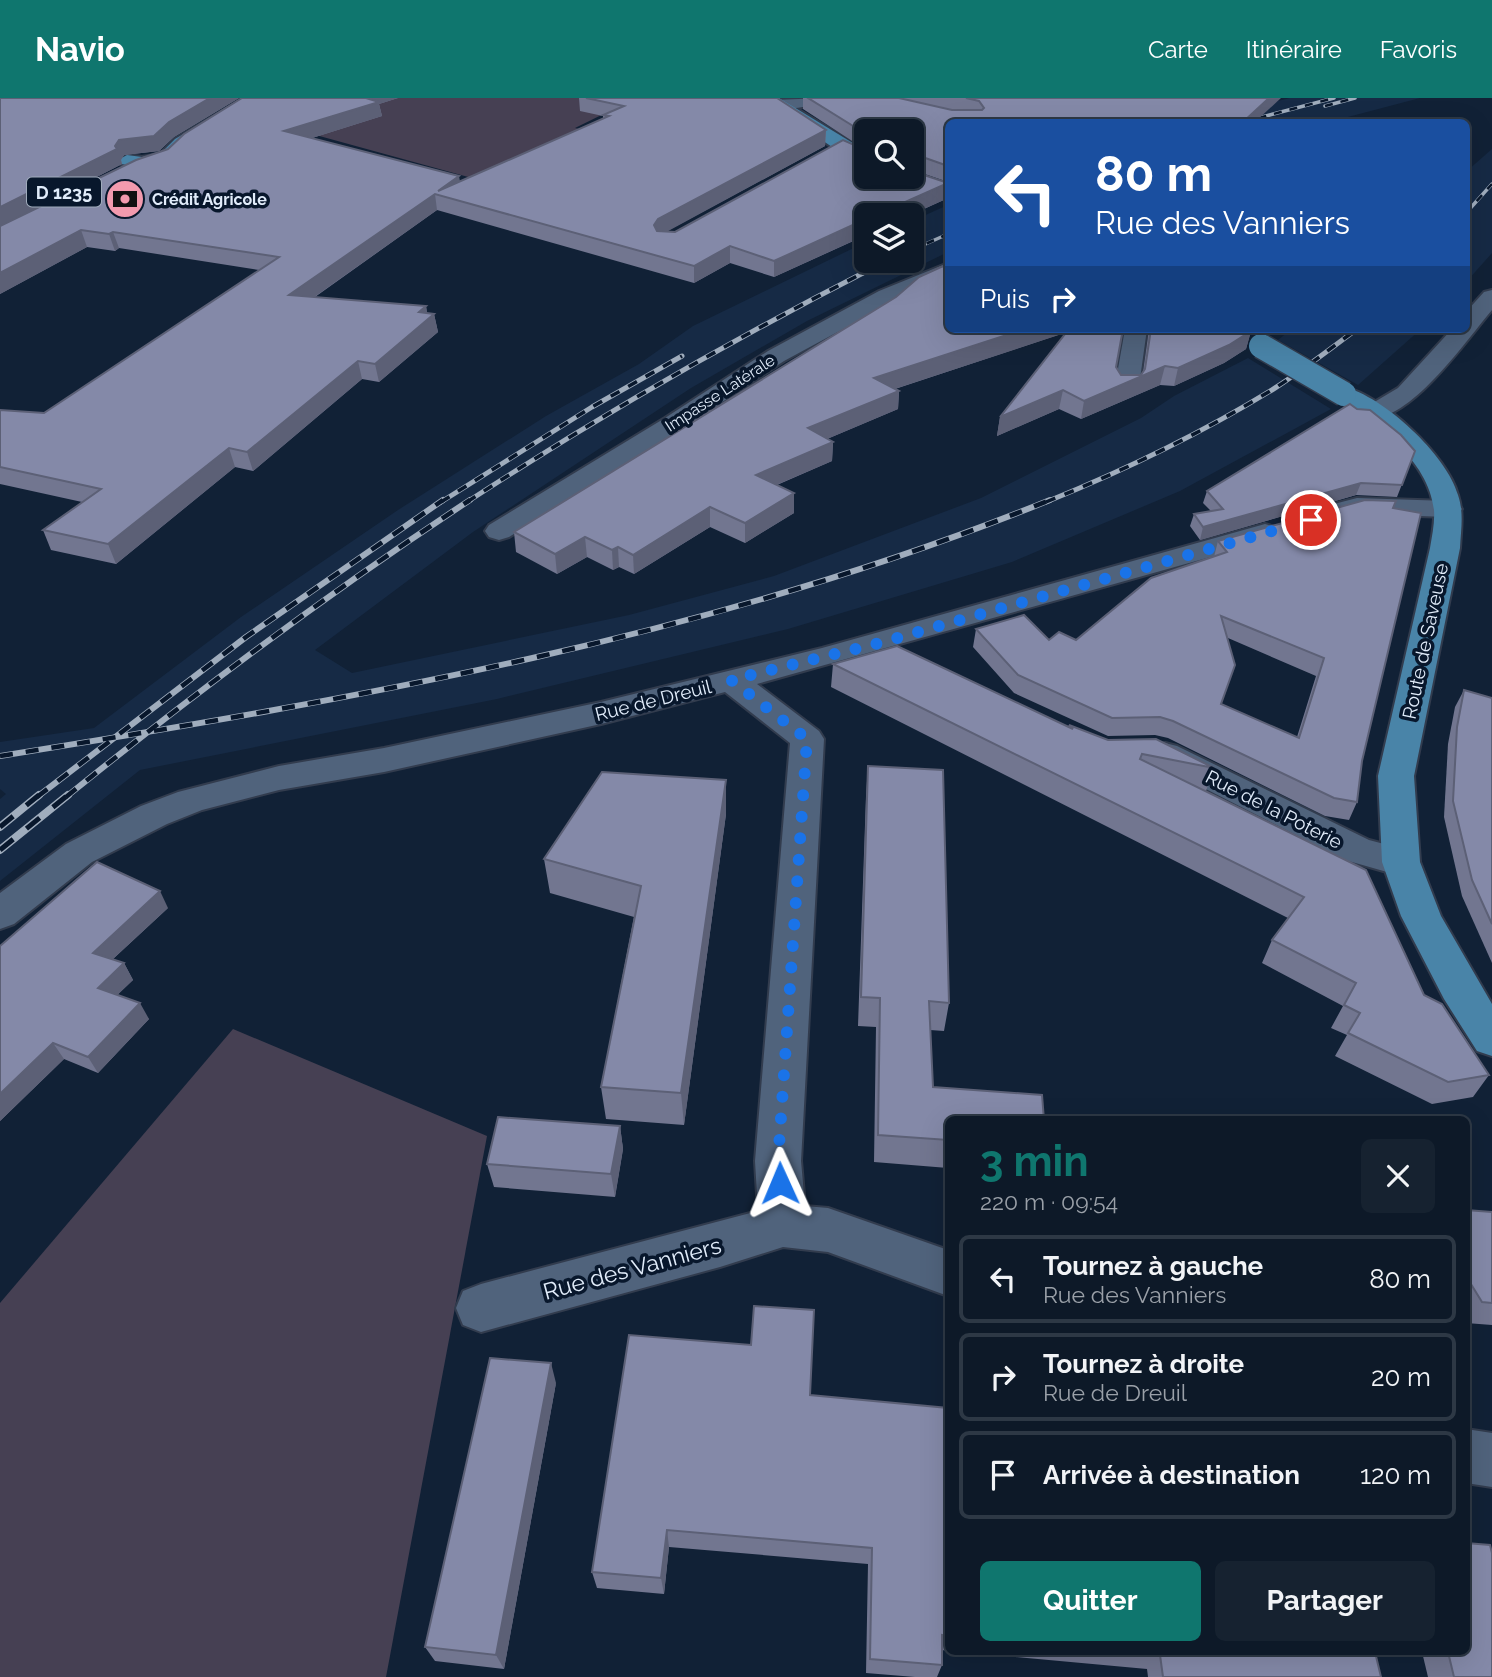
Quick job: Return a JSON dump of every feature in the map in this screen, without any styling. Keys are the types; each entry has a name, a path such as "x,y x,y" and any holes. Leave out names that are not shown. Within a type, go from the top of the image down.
{"main road":[{"name":"D 1235","path":"157,153 233,98"},
{"name":"D 1235","path":"121,167 157,153 256,98"},
{"path":"773,101 854,152"},
{"name":"Route de Saveuse","path":"1252,340 1375,412 1413,447 1437,476 1448,509 1445,548 1396,776 1401,862 1421,916 1459,988 1492,1039"}],"street":[{"path":"773,101 817,98"},
{"path":"819,157 841,145"},
{"name":"Impasse Latérale","path":"499,531 674,423 776,356 887,296 945,270"},
{"path":"1470,322 1492,297"},
{"path":"1127,386 1135,333"},
{"path":"1375,412 1407,393 1461,333"},
{"name":"Rue de Dreuil","path":"0,914 79,853 155,815 191,801 279,778 384,760 574,719 731,680 896,652 1357,506 1448,509"},
{"path":"731,680 807,739 778,1161 783,1225"},
{"name":"Rue de la Poterie","path":"1129,750 1155,749 1359,852 1401,862"},
{"name":"Rue des Vanniers","path":"481,1308 720,1245 783,1225 828,1230 945,1272"},
{"path":"1470,1457 1492,1460"}],"shaded area":[{"path":"354,98 636,98 575,128 681,153 490,183 294,129"},
{"path":"1290,98 1420,98 1340,119 1205,119"},
{"path":"1492,149 1492,253 1470,278 1470,168"},
{"path":"945,206 945,253 924,264 924,216"},
{"path":"854,248 854,273 905,273 807,321 691,388 473,532 315,650 352,673 629,615 774,576 981,498 1141,418 1174,396 1248,358 1331,409 1180,491 1012,562 788,629 497,699 140,770 0,881 0,799 6,794 0,789 0,742 94,728 241,617 398,510 546,416 639,364 693,326"},
{"path":"1287,333 1416,333 1358,385 1278,340"},
{"path":"233,1029 487,1136 386,1677 0,1677 0,1303"}],"building":[{"path":"0,98 210,98 169,122 154,136 119,140 115,146 117,149 0,207"},
{"path":"242,98 366,98 379,102 284,131 459,176 438,191 609,116 603,115 624,106 586,98 777,98 826,130 658,219 654,225 657,231 675,232 843,140 854,145 854,189 924,189 924,175 945,182 945,184 903,203 854,203 854,224 774,261 730,246 694,266 435,194 289,295 426,306 419,312 434,314 375,364 358,361 247,452 229,448 108,544 43,530 101,489 0,467 0,410 44,413 279,257 113,232 109,234 81,230 0,273 0,226 136,160 168,149 184,134"},
{"path":"808,98 899,98 952,110 982,110 984,108 979,101 966,98 1269,98 1246,119 945,119 945,165 924,158 924,119 854,119 854,127"},
{"path":"945,266 945,333 1013,333 874,378 899,391 808,428 833,442 756,475 794,493 745,523 710,507 633,555 618,547 612,550 585,537 555,554 514,532 896,297 919,277"},
{"path":"1066,333 1122,333 1116,367 1121,375 1141,375 1145,369 1150,333 1248,333 1229,345 1178,368 1165,366 1084,401 1063,390 1000,417"},
{"path":"1350,404 1357,409 1370,410 1401,435 1415,451 1402,485 1361,483 1203,527 1194,514 1223,509 1207,491"},
{"path":"1365,500 1396,501 1393,508 1421,513 1362,761 1357,802 1334,798 1173,721 1160,717 1112,718 1018,675 976,629 1024,615 1049,640 1059,632 1076,640 1151,578 1227,552 1218,541","holes":["1221,616 1324,658 1299,738 1221,704 1235,665"]},
{"path":"897,646 1073,729 1069,725 1108,740 1156,739 1214,768 1142,754 1140,759 1366,870 1424,995 1442,1004 1489,1075 1448,1082 1348,1033 1360,1013 1344,1005 1356,983 1272,940 1304,897 833,664"},
{"path":"1464,690 1492,698 1492,924 1472,880 1453,801 1457,727"},
{"path":"868,766 943,770 949,1003 929,1001 933,1087 1042,1095 1044,1116 945,1116 945,1140 878,1135 880,998 861,997"},
{"path":"602,772 726,780 681,1093 601,1087 641,886 544,859"},
{"path":"97,862 160,891 93,953 124,963 98,988 140,1003 88,1057 53,1043 0,1094 0,946"},
{"path":"498,1117 620,1126 611,1174 487,1164"},
{"path":"1470,1210 1492,1212 1492,1303 1482,1302 1470,1282"},
{"path":"754,1306 814,1310 810,1395 945,1408 945,1636 942,1635 942,1665 870,1659 872,1548 667,1530 661,1578 592,1572 629,1335 751,1345"},
{"path":"490,1358 551,1363 496,1655 425,1647"},
{"path":"1470,1543 1490,1545 1492,1677 1454,1677 1449,1655 1470,1655"},
{"path":"1160,1655 1376,1655 1381,1677 1163,1677"}],"railway":[{"path":"1254,119 1334,98"},
{"path":"1325,106 1355,98"},
{"path":"1470,209 1492,184"},
{"path":"924,245 945,235"},
{"path":"468,502 564,440 663,382 863,273"},
{"path":"1046,502 1134,464 1220,420 1285,381 1352,333"},
{"path":"441,502 592,407 682,356"},
{"path":"115,737 246,637 443,500"},
{"path":"148,732 400,686 664,626 794,590 923,548 1050,500"},
{"path":"148,732 366,570 468,502"},
{"path":"66,797 148,732"},
{"path":"115,737 148,732"},
{"path":"0,756 115,737"},
{"path":"37,797 115,737"},
{"path":"0,827 39,795"},
{"path":"0,850 68,795"}],"place":[{"name":"Crédit Agricole","path":"125,199"}],"route":[{"path":"780,1183 778,1161 807,739 731,680 883,642 1311,520"}]}
